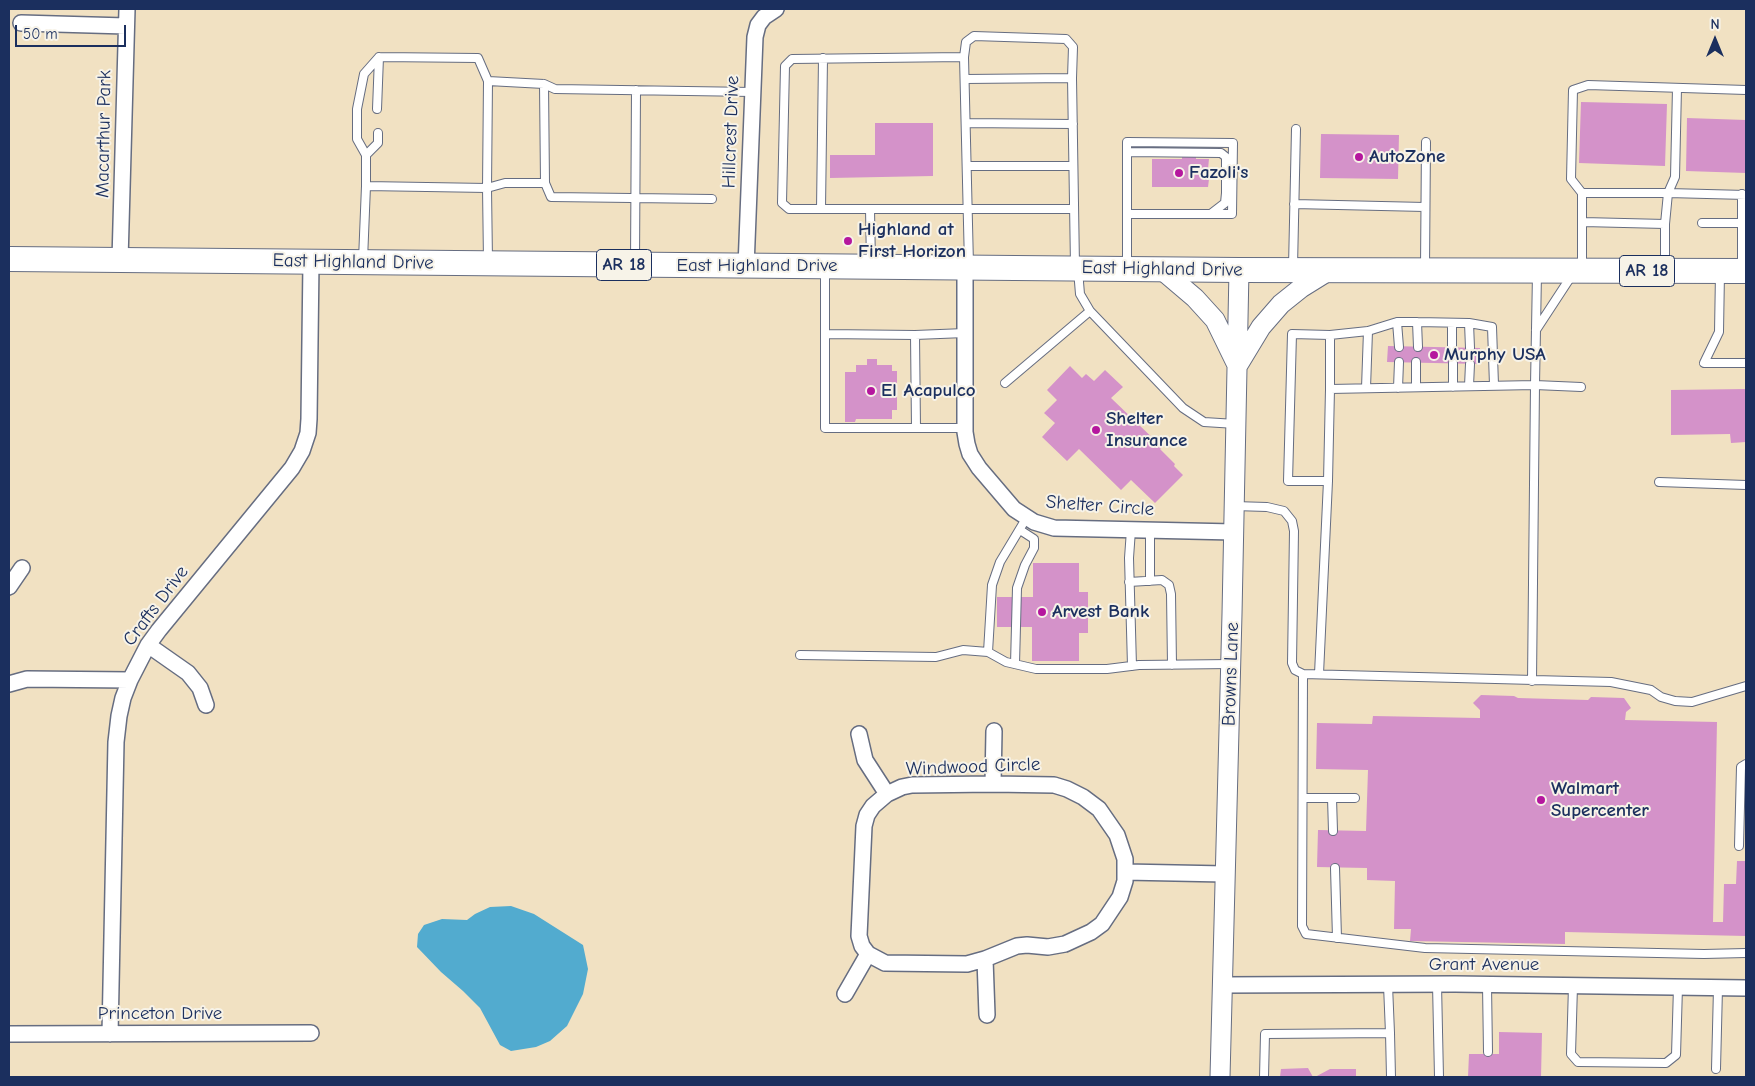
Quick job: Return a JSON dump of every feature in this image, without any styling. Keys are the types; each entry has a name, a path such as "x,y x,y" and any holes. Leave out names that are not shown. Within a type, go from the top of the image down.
{"main road":[{"name":"East Highland Drive","path":"9,259 1162,270 1736,271"}],"street":[{"name":"Macarthur Park","path":"120,260 127,9"},
{"name":"Hillcrest Drive","path":"746,267 755,36 758,25 764,17 776,9"},
{"path":"21,23 126,26"},
{"name":"Crafts Drive","path":"110,1034 116,742 119,716 130,680 148,645 292,468 302,451 308,432 309,420 311,262"},
{"name":"Shelter Circle","path":"967,268 965,333 965,428 967,444 970,454 979,468 1014,509 1023,524 1034,522 1054,528 1234,532"},
{"path":"1162,270 1195,298 1215,320 1237,366"},
{"name":"Browns Lane","path":"1220,1077 1239,270"},
{"path":"1237,366 1261,327 1281,304 1301,288 1330,270"},
{"path":"9,587 22,568"},
{"path":"148,645 188,673 200,688 206,705"},
{"path":"9,684 27,679 130,680"},
{"path":"993,784 994,731"},
{"path":"859,734 865,760 887,794"},
{"name":"Windwood Circle","path":"993,784 1054,785 1084,798 1099,809 1114,830 1125,859 1125,880 1120,897 1102,924 1091,932 1065,944 1048,946 1027,944 967,964 885,963 868,954 862,946 859,936 864,826 873,806 887,794 902,787 912,785 993,784"},
{"path":"1125,872 1225,874"},
{"path":"846,994 868,954"},
{"path":"985,959 987,1014"},
{"name":"Grant Avenue","path":"1222,985 1437,984 1746,988"},
{"name":"Princeton Drive","path":"9,1034 311,1033"}],"lane":[{"path":"967,268 968,210 964,57 966,42 974,36 1066,39 1073,47 1074,209 1076,269 1080,294 1090,311 1183,408 1204,422 1236,424"},
{"path":"377,109 379,57"},
{"path":"363,262 366,155 357,139 357,109 364,74 379,57 478,58 488,81 488,264"},
{"path":"964,57 792,58 785,66 782,203 789,209 1074,209"},
{"path":"821,209 823,58"},
{"path":"965,79 1072,78"},
{"path":"488,81 544,84 555,89 753,92"},
{"path":"544,84 545,183 551,197 712,199"},
{"path":"1536,330 1579,271 1583,222 1582,193 1571,179 1573,90 1588,85 1746,90"},
{"path":"1665,270 1665,224 1668,194 1675,177 1678,88"},
{"path":"635,265 636,90"},
{"path":"966,123 1073,124"},
{"path":"1293,270 1296,129"},
{"path":"366,155 378,142 378,133"},
{"path":"1127,214 1232,214 1233,142 1127,142 1127,152 1127,214 1127,269"},
{"path":"1425,271 1426,142"},
{"path":"1127,152 1221,153 1226,157 1225,203 1220,209 1210,214"},
{"path":"967,166 1073,166"},
{"path":"366,186 487,188 505,183 545,183"},
{"path":"1582,193 1744,194 1744,223 1736,271 1719,332 1704,363 1746,363"},
{"path":"1294,204 1425,207"},
{"path":"870,209 871,267"},
{"path":"1583,222 1665,224"},
{"path":"1702,223 1744,223"},
{"path":"825,267 824,428 965,428"},
{"path":"1532,680 1538,271"},
{"path":"1005,383 1090,311"},
{"path":"1397,322 1399,346"},
{"path":"1328,481 1288,481 1292,334 1330,335 1368,331 1397,322 1452,322 1492,327 1494,385"},
{"path":"1417,322 1418,347"},
{"path":"1452,322 1452,348"},
{"path":"1469,323 1470,348"},
{"path":"1366,388 1368,331"},
{"path":"824,334 915,335 965,333"},
{"path":"915,335 916,428"},
{"path":"1319,674 1328,481 1330,335"},
{"path":"1398,388 1399,362"},
{"path":"1416,362 1416,387"},
{"path":"1453,363 1453,387"},
{"path":"1469,386 1470,364"},
{"path":"1330,389 1494,385 1581,387"},
{"path":"1659,482 1746,485"},
{"path":"1234,506 1284,511 1292,521 1294,531 1292,664 1294,670 1303,674 1611,682 1651,690 1661,697 1676,701 1692,702 1746,686"},
{"path":"988,652 992,585 1000,562 1023,524 1034,539 1034,548 1025,565 1017,588 1015,664"},
{"path":"1131,530 1129,582 1132,666"},
{"path":"1150,530 1150,581"},
{"path":"1129,582 1162,580 1169,585 1171,594 1172,665"},
{"path":"800,655 936,657 963,650 988,652 1006,662 1036,669 1107,669 1132,666 1231,664"},
{"path":"1303,674 1302,926 1306,934 1425,948 1704,954 1746,952"},
{"path":"1739,846 1741,767 1746,764"},
{"path":"1303,798 1355,798"},
{"path":"1332,798 1333,831"},
{"path":"1335,868 1337,938"},
{"path":"1437,984 1439,1077"},
{"path":"1388,985 1391,1077"},
{"path":"1487,985 1488,1052"},
{"path":"1573,986 1571,1054 1578,1062 1666,1063 1676,1055 1678,987"},
{"path":"1716,1069 1718,988"},
{"path":"1264,1077 1265,1034 1390,1033"}],"water":[{"path":"511,906 534,914 583,945 588,969 583,994 567,1026 550,1041 536,1047 511,1051 500,1045 480,1008 417,947 418,934 424,925 442,919 467,920 490,907"}],"building":[{"path":"1581,102 1667,104 1665,166 1579,163"},
{"path":"1687,118 1746,120 1746,173 1686,171"},
{"path":"875,123 933,123 933,176 830,178 830,155 875,155"},
{"name":"AutoZone","path":"1321,134 1399,135 1398,179 1320,178"},
{"name":"Fazoli's","path":"1182,154 1196,154 1196,159 1209,159 1208,187 1152,187 1152,159 1182,159"},
{"name":"Murphy USA","path":"1388,346 1480,348 1480,364 1387,362"},
{"name":"El Acapulco","path":"867,359 877,359 877,365 892,365 892,371 897,371 897,410 892,410 892,419 856,419 855,422 845,422 845,372 856,372 856,365 867,365"},
{"name":"Shelter Insurance","path":"1070,366 1082,378 1086,374 1094,381 1105,370 1123,387 1111,398 1162,447 1160,449 1183,475 1155,503 1131,480 1121,490 1079,449 1067,461 1042,437 1055,423 1044,413 1057,400 1047,390"},
{"path":"1746,389 1746,442 1731,443 1730,434 1671,435 1671,390"},
{"name":"Arvest Bank","path":"1033,563 1079,563 1079,592 1088,592 1088,633 1079,633 1079,661 1032,661 1032,627 997,627 997,597 1033,597"},
{"name":"Walmart Supercenter","path":"1481,695 1588,700 1591,697 1624,698 1631,708 1626,712 1625,720 1717,722 1713,922 1723,922 1724,884 1736,884 1737,861 1746,861 1746,936 1565,932 1565,944 1410,941 1411,929 1394,929 1395,881 1367,880 1367,868 1317,867 1318,830 1366,831 1368,770 1316,769 1317,723 1372,724 1373,716 1480,718 1480,710 1473,703"},
{"path":"1499,1032 1542,1033 1541,1077 1468,1077 1469,1054 1499,1054"},
{"path":"1308,1068 1313,1077 1280,1077 1281,1069"},
{"path":"1330,1069 1356,1069 1356,1077 1315,1077"}],"place":[{"name":"AutoZone","path":"1359,157"},
{"name":"Fazoli's","path":"1179,173"},
{"name":"Highland at First Horizon","path":"848,241"},
{"name":"Murphy USA","path":"1434,355"},
{"name":"El Acapulco","path":"871,391"},
{"name":"Shelter Insurance","path":"1096,430"},
{"name":"Arvest Bank","path":"1042,612"},
{"name":"Walmart Supercenter","path":"1541,800"}]}
